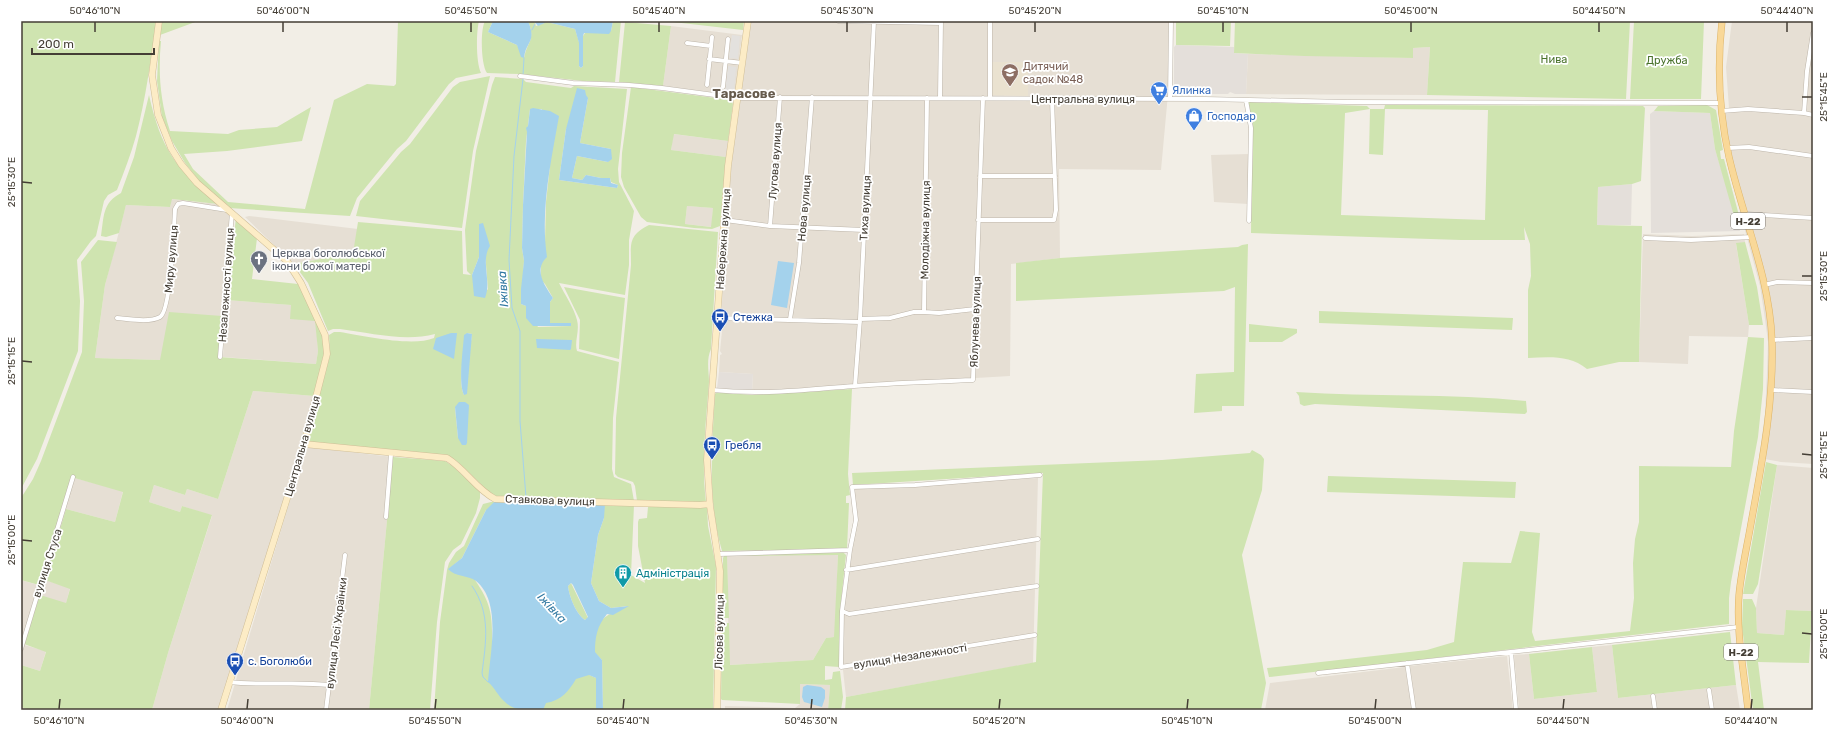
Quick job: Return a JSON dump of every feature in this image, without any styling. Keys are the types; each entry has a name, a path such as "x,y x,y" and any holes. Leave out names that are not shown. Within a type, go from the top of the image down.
{"main road":[{"name":"Н-22","path":"1722,22 1719,67 1721,111 1727,148 1764,285 1772,340 1772,390 1766,442 1739,595 1738,627 1748,710"}],"street":[{"name":"Центральна вулиця","path":"159,21 152,75 155,104 164,134 175,155 189,174 211,196 287,261 301,283 325,335 327,354 306,444 222,710"},
{"name":"Набережна вулиця","path":"719,554 710,504 707,460 728,166 748,21"},
{"path":"838,21 941,22 940,98"},
{"path":"990,21 990,98"},
{"path":"1170,99 1171,21"},
{"name":"Тиха вулиця","path":"855,386 860,320 874,22"},
{"path":"1804,113 1807,71 1813,33"},
{"path":"706,85 712,37"},
{"path":"723,87 728,39"},
{"path":"687,43 711,46"},
{"path":"709,59 742,63"},
{"path":"520,76 583,84 618,84 662,88 737,98"},
{"name":"Лугова вулиця","path":"770,226 780,97"},
{"name":"Центральна вулиця","path":"737,98 812,97 1720,103"},
{"name":"Нова вулиця","path":"790,318 799,263 812,97"},
{"name":"Молодіжна вулиця","path":"924,312 927,98"},
{"name":"Яблунева вулиця","path":"712,390 752,393 784,393 855,386 973,380 983,98"},
{"path":"978,220 1054,220 1056,210 1052,99"},
{"path":"1246,100 1251,128 1249,221"},
{"path":"1721,111 1748,109 1813,115"},
{"path":"1727,148 1749,147 1813,156"},
{"path":"980,176 1055,176"},
{"name":"Миру вулиця","path":"117,318 153,319 162,316 168,296 176,206 183,203 230,211"},
{"name":"Незалежності вулиця","path":"220,357 230,211"},
{"path":"1746,214 1813,218"},
{"path":"724,220 770,226 864,230"},
{"path":"1645,238 1691,240 1752,237"},
{"path":"1764,285 1777,282 1813,283"},
{"path":"717,318 761,320 790,318 860,320 890,318 914,312 939,313 975,309"},
{"path":"1772,340 1813,338"},
{"path":"1772,390 1813,392"},
{"name":"Ставкова вулиця","path":"306,444 391,454 447,458 456,464 488,495 495,498 700,505 710,504"},
{"path":"386,517 391,454"},
{"name":"вулиця Незалежності","path":"1035,635 841,667 842,611 846,570 856,520 852,487 915,485 1040,476"},
{"name":"вулиця Стуса","path":"21,649 73,477"},
{"path":"846,570 1038,539"},
{"path":"719,554 850,550"},
{"name":"Лісова вулиця","path":"717,710 720,571 719,554"},
{"name":"вулиця Лесі Українки","path":"326,710 345,555"},
{"path":"842,611 849,614 1037,586"},
{"path":"1318,673 1738,627"},
{"path":"1511,652 1516,710"},
{"path":"1407,663 1414,710"},
{"path":"230,682 250,684 309,683 330,685"},
{"path":"1709,690 1712,710"},
{"path":"1653,696 1655,710"}],"shaded area":[{"path":"751,21 1169,21 1168,94 1161,170 1059,169 1060,258 1011,264 1010,376 752,391 753,374 719,372 720,355 722,354 720,351 723,321 732,316 722,312 722,301 731,167"},
{"path":"1732,21 1813,21 1813,464 1781,462 1759,458 1765,414 1768,342 1760,286 1728,167 1718,112 1729,108 1726,67"},
{"path":"671,26 742,35 735,95 663,86"},
{"path":"732,35 740,36 738,59 729,58"},
{"path":"1176,45 1234,47 1234,53 1248,54 1246,94 1235,94 1230,92 1228,94 1174,94 1174,47"},
{"path":"1430,47 1427,95 1246,94 1248,54 1413,58 1413,48"},
{"name":"Дитячий садок №48","path":"991,62 1028,62 1028,96 992,95"},
{"path":"728,66 736,67 734,93 725,92"},
{"path":"1654,111 1710,113 1715,149 1740,231 1651,233 1650,114"},
{"path":"673,134 728,141 726,157 671,150"},
{"path":"1249,154 1248,204 1214,202 1211,155"},
{"path":"1632,184 1631,225 1597,225 1598,187"},
{"path":"171,199 218,204 232,215 222,316 160,360 95,358 105,285 126,205 170,207"},
{"path":"687,206 713,208 712,227 685,224"},
{"path":"249,216 358,229 353,253 294,264 245,217"},
{"path":"1643,234 1692,236 1744,234 1745,242 1736,244 1749,325 1748,337 1689,336 1688,364 1639,362"},
{"path":"226,300 291,305 316,321 318,351 316,364 223,357"},
{"path":"719,372 753,374 752,391 717,388"},
{"path":"253,391 314,396 301,444 219,710 152,710 168,653 212,516 182,506 180,512 149,502 154,485 185,495 187,489 218,499"},
{"path":"306,447 393,457 369,710 227,710"},
{"path":"1777,465 1813,468 1812,611 1786,610 1784,635 1757,633 1756,608"},
{"path":"71,477 123,491 115,522 66,509 45,580 70,588 66,603 24,645 46,651 40,671 21,665 21,580 38,585"},
{"path":"1038,478 1033,663 846,697 842,661 843,611 847,572 858,520 854,489"},
{"path":"838,554 835,637 826,638 813,660 729,665 727,556"},
{"path":"1612,645 1618,698 1736,685 1740,710 1519,710 1514,655 1529,654 1534,699 1597,692 1592,647"},
{"path":"1507,656 1513,710 1416,710 1410,666"},
{"path":"1405,667 1412,710 1265,710 1270,683"},
{"path":"800,684 830,685 828,710 725,710 725,706 795,708 800,704"}],"green space":[{"path":"21,21 156,21 140,122 132,150 117,190 108,195 104,201 96,236 77,260 80,301 78,351 37,459 21,489"},
{"path":"162,21 198,21 160,35"},
{"path":"398,21 479,21 477,48 478,62 481,73 456,78 449,84 406,141 397,149 357,198 350,216 229,208 200,182 185,163 172,141 162,117 157,81 159,41 161,41 160,75 162,98 170,131 228,134 239,130 277,127 311,107 302,141 227,151 184,154 193,169 228,202 305,209 334,100 367,84 394,86 396,84"},
{"path":"485,21 493,21 488,32 517,45 524,58 531,37 528,21 534,21 536,26 547,22 575,29 579,42 579,66 581,68 583,66 583,36 585,33 611,31 613,21 621,21 615,82 583,81 520,74 487,73 483,63 482,47 482,32"},
{"path":"664,21 744,21 743,30"},
{"path":"1176,21 1231,21 1230,46 1176,45"},
{"name":"Нива","path":"1235,21 1630,21 1626,99 1427,95 1430,47 1413,48 1413,58 1234,53"},
{"name":"Дружба","path":"1634,21 1704,21 1701,99 1630,99"},
{"path":"625,22 671,26 663,86 619,82"},
{"path":"490,76 473,151 462,228 356,216 360,201 401,152 410,144 453,87 460,82"},
{"path":"495,77 523,79 526,82 571,88 574,86 627,89 618,169 619,182 634,211 629,240 629,265 625,295 559,283 576,315 578,324 576,344 577,351 619,362 613,418 612,469 614,477 631,484 634,501 496,496 490,493 458,462 448,456 307,442 330,355 329,335 334,332 340,332 388,340 414,341 434,338 435,334 400,337 340,329 328,331 308,283 294,264 353,253 358,222 462,231 463,274 471,275 467,271 465,230 476,151","holes":["588,98 580,143 611,149 608,162 577,156 572,178 582,180 586,175 610,178 611,182 618,185 617,188 559,180 566,129","530,109 542,109 550,166 546,202 545,242 541,264 541,280 553,298 550,302 550,323 571,323 571,326 538,327 526,306 521,304 524,261 522,248 526,141","479,225 485,252 488,290 472,275 479,257","467,333 472,334 464,395 461,382","469,405 458,438 455,408"]},
{"path":"631,87 731,100 733,104 728,141 674,134 671,150 726,157 720,226 712,229 647,222 641,217 624,187 621,177 622,153","holes":["687,206 713,208 711,227 685,224"]},
{"path":"149,95 159,130 172,157 191,180 218,204 172,199 170,207 126,205 119,233 106,237 101,236 107,206 110,201 121,193 134,157"},
{"path":"1248,102 1367,106 1370,109 1384,109 1385,105 1643,106 1645,108 1641,181 1632,184 1598,187 1597,225 1642,226 1639,362 1619,362 1587,369 1574,361 1567,359 1552,357 1528,358 1528,290 1531,276 1530,244 1524,227 1525,240 1461,240 1251,233 1252,128 1247,106","holes":["1370,109 1369,154 1383,155 1385,109 1488,110 1485,220 1341,215 1345,113"]},
{"path":"1707,105 1716,110 1723,150 1720,151 1721,159 1724,159 1741,223 1739,225 1736,223 1715,149 1710,113 1654,111 1658,106"},
{"path":"236,218 257,238 252,279 298,284 323,335 324,353 314,396 253,391 218,499 187,489 185,495 154,485 149,502 180,512 182,506 212,515 168,653 152,710 30,710 21,707 21,665 40,671 46,652 24,644 40,595 66,603 70,589 45,580 66,509 115,522 123,492 71,477 39,585 21,580 21,498 33,479 41,461 82,352 84,301 81,262 98,240 117,242 105,285 95,358 160,360 169,312 222,316 219,357 316,364 318,351 315,321 290,319 291,305 226,300"},
{"path":"649,225 718,232 711,349 708,361 709,382 704,442 706,502 637,501 633,482 618,477 615,474 616,418 631,265 631,246 637,233"},
{"path":"1745,242 1757,287 1763,325 1749,325 1736,243"},
{"path":"1248,244 1244,406 1222,406 1222,411 1194,413 1196,374 1234,372 1235,287 1224,291 1016,301 1016,263 1060,258 1238,247"},
{"path":"564,287 625,298 619,359 579,349 580,320"},
{"path":"1319,311 1513,318 1512,330 1319,323"},
{"path":"1249,324 1297,329 1297,333 1282,342 1249,342"},
{"path":"1748,337 1764,338 1763,389 1758,437 1731,582 1729,598 1729,624 1269,677 1267,668 1427,650 1454,642 1463,562 1511,563 1520,531 1540,533 1532,632 1535,641 1630,631 1634,598 1633,563 1635,539 1639,522 1639,466 1731,467 1734,431"},
{"path":"852,389 848,474 850,495 846,496 846,503 849,503 847,549 722,551 717,532 712,493 712,453 715,394 717,392 752,395"},
{"path":"1296,392 1468,397 1526,401 1527,412 1525,414 1315,404 1304,406 1300,404 1299,396"},
{"path":"1252,450 1261,455 1264,459 1262,490 1242,555 1266,683 1261,710 845,710 846,697 1036,662 1043,473 853,485 852,473 1162,460 1250,453"},
{"path":"393,457 445,461 454,467 480,492 476,513 461,544 453,550 445,562 437,622 430,710 369,710"},
{"path":"1766,462 1777,465 1758,584 1753,594 1743,594"},
{"path":"1328,476 1516,482 1515,498 1327,492"},
{"path":"495,501 634,505 631,575 645,583 638,546 638,522 639,519 647,518 648,507 707,506 708,526 716,566 713,710 603,710 602,660 595,653 596,634 598,627 605,617 628,606 611,608 599,601 591,583 598,535 604,518 486,510 462,558 449,569 469,571 481,589 488,604 492,620 492,642 574,668 596,678 596,710 434,710 440,622 449,563 456,552 464,546 483,504"},
{"path":"843,552 846,555 840,611 839,667 825,666 825,680 832,679 833,672 840,671 843,697 841,710 828,710 830,685 800,684 800,704 722,700 722,623 729,623 730,665 813,660 826,638 834,637 838,555 727,556 729,618 723,618 724,556"},
{"path":"571,583 588,618 585,620 579,614 571,600 568,586"},
{"path":"1743,599 1752,599 1756,608 1757,633 1784,635 1786,610 1812,611 1809,663 1758,662 1764,710 1753,710 1742,627"},
{"path":"1730,632 1736,685 1618,698 1612,645"},
{"path":"1592,647 1597,692 1534,699 1529,654"}],"water":[{"path":"493,21 528,21 531,38 524,58 521,57 517,45 488,32"},
{"path":"534,21 613,21 609,34 584,33 583,66 581,68 579,66 579,43 575,29 547,22 538,26"},
{"path":"577,88 585,90 588,98 580,143 611,149 612,159 608,162 577,156 572,178 582,180 586,175 610,178 611,183 618,185 617,188 559,180 566,129"},
{"path":"533,108 550,111 559,116 547,186 545,239 547,257 541,267 541,273 544,283 553,298 550,302 550,323 571,323 571,326 533,326 526,318 526,306 521,304 524,261 522,248 526,128 528,126 530,109"},
{"path":"483,223 490,246 486,258 487,292 485,298 474,296 472,275 479,257 479,224"},
{"path":"778,261 794,263 787,308 771,305"},
{"path":"451,333 457,333 454,359 433,349 436,338"},
{"path":"467,333 472,334 467,394 464,395 461,383 461,366 464,335"},
{"path":"536,339 572,340 571,349 537,348"},
{"path":"459,402 465,402 469,405 466,445 462,445 458,438 455,407"},
{"path":"495,501 605,504 604,518 598,535 591,583 599,601 611,608 629,606 613,615 607,614 597,632 595,652 602,660 603,710 596,710 596,678 589,675 576,679 564,695 552,702 546,703 543,710 522,710 508,705 488,682 492,643 492,615 489,602 484,590 476,581 451,572 448,569 462,558 486,510","holes":["571,583 588,617 585,620 579,614 571,600 568,586"]},
{"path":"807,685 821,687 825,690 825,698 822,707 804,702 802,697 803,687"}],"waterway":[{"name":"Іжівка","path":"532,30 535,24"},
{"name":"Іжівка","path":"523,75 524,58"},
{"name":"Іжівка","path":"523,79 514,156 509,260 512,308 520,331 520,421 526,497"},
{"path":"472,586 478,596 485,617 486,639 482,673 483,677 488,682"}],"place":[{"name":"Дитячий садок №48","path":"1010,87"},
{"name":"Ялинка","path":"1159,105"},
{"name":"Господар","path":"1194,131"},
{"name":"Церква боголюбської ікони божої матері","path":"259,274"},
{"name":"Стежка","path":"720,332"},
{"name":"Гребля","path":"712,460"},
{"name":"Адміністрація","path":"623,588"},
{"name":"с. Боголюби","path":"235,676"}],"district":[{"name":"Тарасове","path":"744,93"}]}
